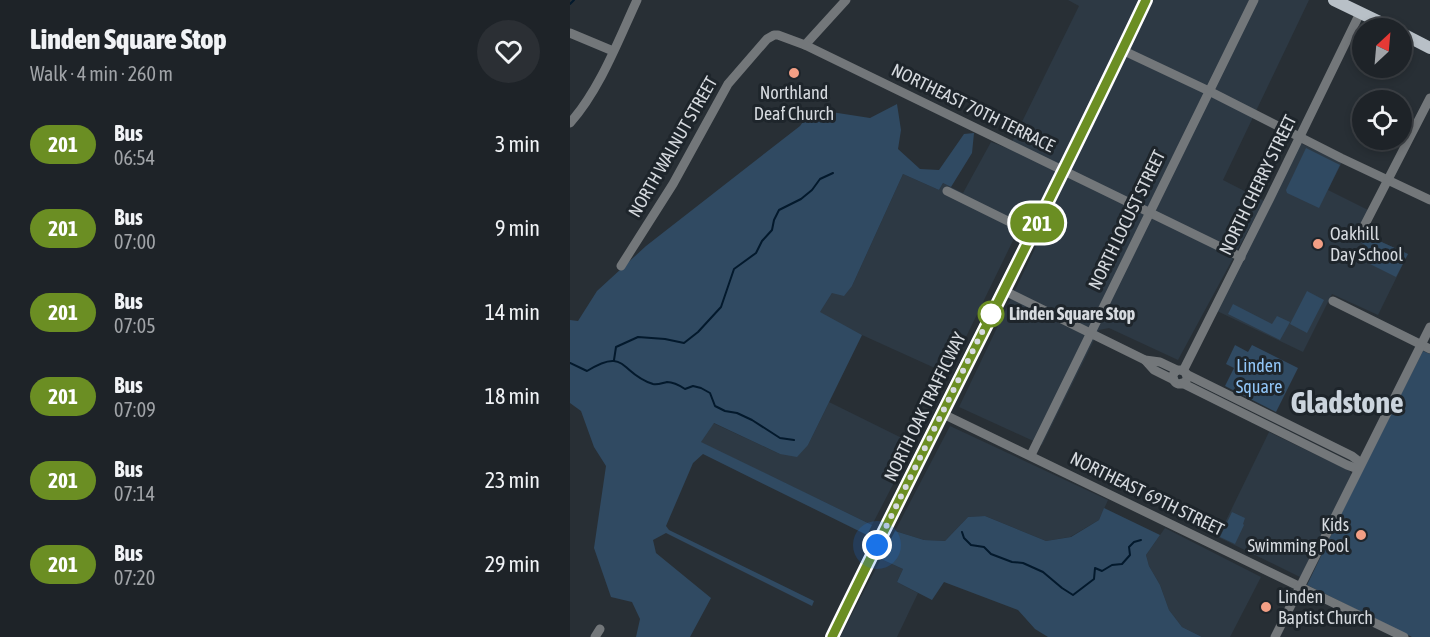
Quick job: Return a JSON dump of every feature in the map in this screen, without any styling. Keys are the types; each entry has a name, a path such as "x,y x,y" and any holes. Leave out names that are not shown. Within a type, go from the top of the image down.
{"main road":[{"name":"NORTH OAK TRAFFICWAY","path":"832,637 1146,0"},
{"path":"1334,0 1371,18"},
{"path":"1412,39 1430,48"}],"street":[{"path":"570,123 587,101 637,0"},
{"path":"804,45 846,0"},
{"name":"NORTH LOCUST STREET","path":"1031,455 1254,0"},
{"name":"NORTH CHERRY STREET","path":"1180,376 1360,13"},
{"path":"570,33 613,51"},
{"name":"NORTHEAST 70TH TERRACE","path":"758,48 774,35 804,45 1241,257"},
{"name":"NORTH WALNUT STREET","path":"621,266 673,184 723,91 732,77 758,48"},
{"path":"1122,50 1430,200"},
{"path":"1361,232 1430,98"},
{"path":"947,191 1032,233"},
{"path":"1004,290 1145,360 1154,370 1180,376 1268,427 1347,465 1360,466"},
{"path":"1333,301 1426,347"},
{"path":"1275,637 1360,466 1426,347 1430,327"},
{"name":"NORTHEAST 69TH STREET","path":"941,412 1301,588 1384,633 1404,637"}],"shaded area":[{"path":"1068,0 1309,0 1223,180 1264,201 1178,360 1109,328 1099,330 1042,445 959,407 1043,232 1022,222 948,374 819,313 832,293 852,286 903,174 939,190 943,183 963,193 991,142 1007,148 1079,6"},
{"name":"Oakhill Day School","path":"1300,143 1342,162 1328,190 1374,213 1364,234 1408,254 1378,315 1332,294 1303,352 1217,311"},
{"path":"829,402 914,444 872,525 700,442 713,423 780,454 808,445"},
{"path":"950,426 1108,500 1099,520 1070,537 1046,541 985,516 968,517 945,541 924,540 895,531"},
{"path":"1269,432 1350,471 1351,476 1300,577 1218,537"},
{"path":"1165,528 1261,577 1230,637 1202,637 1182,627 1169,610 1146,555"},
{"path":"881,559 903,569 897,582 918,593 897,637 840,637"}],"green space":[{"path":"897,104 901,130 898,149 920,169 939,170 964,134 974,133 972,153 951,187 943,183 939,190 903,174 852,286 844,296 832,293 820,312 862,335 808,445 797,457 780,454 714,423 701,442 872,525 867,535 703,454 693,463 666,526 669,530 814,601 812,606 666,533 653,540 656,553 711,598 690,637 636,637 640,619 632,602 611,597 594,548 606,466 594,447 581,411 570,403 570,320 578,321 597,291 646,246 800,126 812,109 870,118"},
{"path":"1306,148 1340,165 1319,208 1287,193 1286,190"},
{"path":"1364,234 1408,254 1396,277 1362,260 1367,248 1360,242"},
{"path":"1307,291 1324,300 1307,333 1290,324"},
{"path":"1233,304 1272,324 1277,316 1290,322 1280,340 1228,314"},
{"name":"Linden Square","path":"1235,345 1248,352 1252,345 1298,368 1276,412 1225,386 1234,368 1226,364"},
{"path":"1423,351 1430,354 1430,637 1412,637 1307,585"},
{"path":"1104,508 1160,535 1146,555 1149,566 1160,585 1169,610 1182,627 1202,637 1048,637 1035,629 1018,610 944,582 932,600 897,582 903,569 881,559 895,531 924,540 945,541 968,517 985,516 1046,541 1071,537 1099,520"},
{"path":"1232,512 1245,518 1235,544 1220,537"}],"waterway":[{"path":"570,4 574,0"},
{"path":"614,360 616,347 638,337 684,343 698,332 721,307 734,269 756,253 762,241 772,230 779,210 801,199 820,179 833,173"},
{"path":"570,363 587,371 600,364 617,361 642,380 653,384 670,382 685,389 693,386 701,388 710,393 715,406 752,420 780,438 794,440"},
{"path":"962,532 971,545 984,547 991,554 1012,562 1023,563 1043,572 1073,595 1094,579 1095,568 1102,571 1112,565 1122,564 1130,555 1129,547 1141,540"}],"bus line":[{"name":"201","path":"832,637 1146,0"}],"place":[{"name":"Northland Deaf Church","path":"794,73"},
{"name":"Oakhill Day School","path":"1318,244"},
{"name":"Linden Square Stop","path":"991,314"},
{"name":"Kids Swimming Pool","path":"1361,535"},
{"name":"Linden Baptist Church","path":"1266,607"}],"district":[{"name":"Gladstone","path":"1347,403"}],"route":[{"path":"877,545 991,314"}]}
